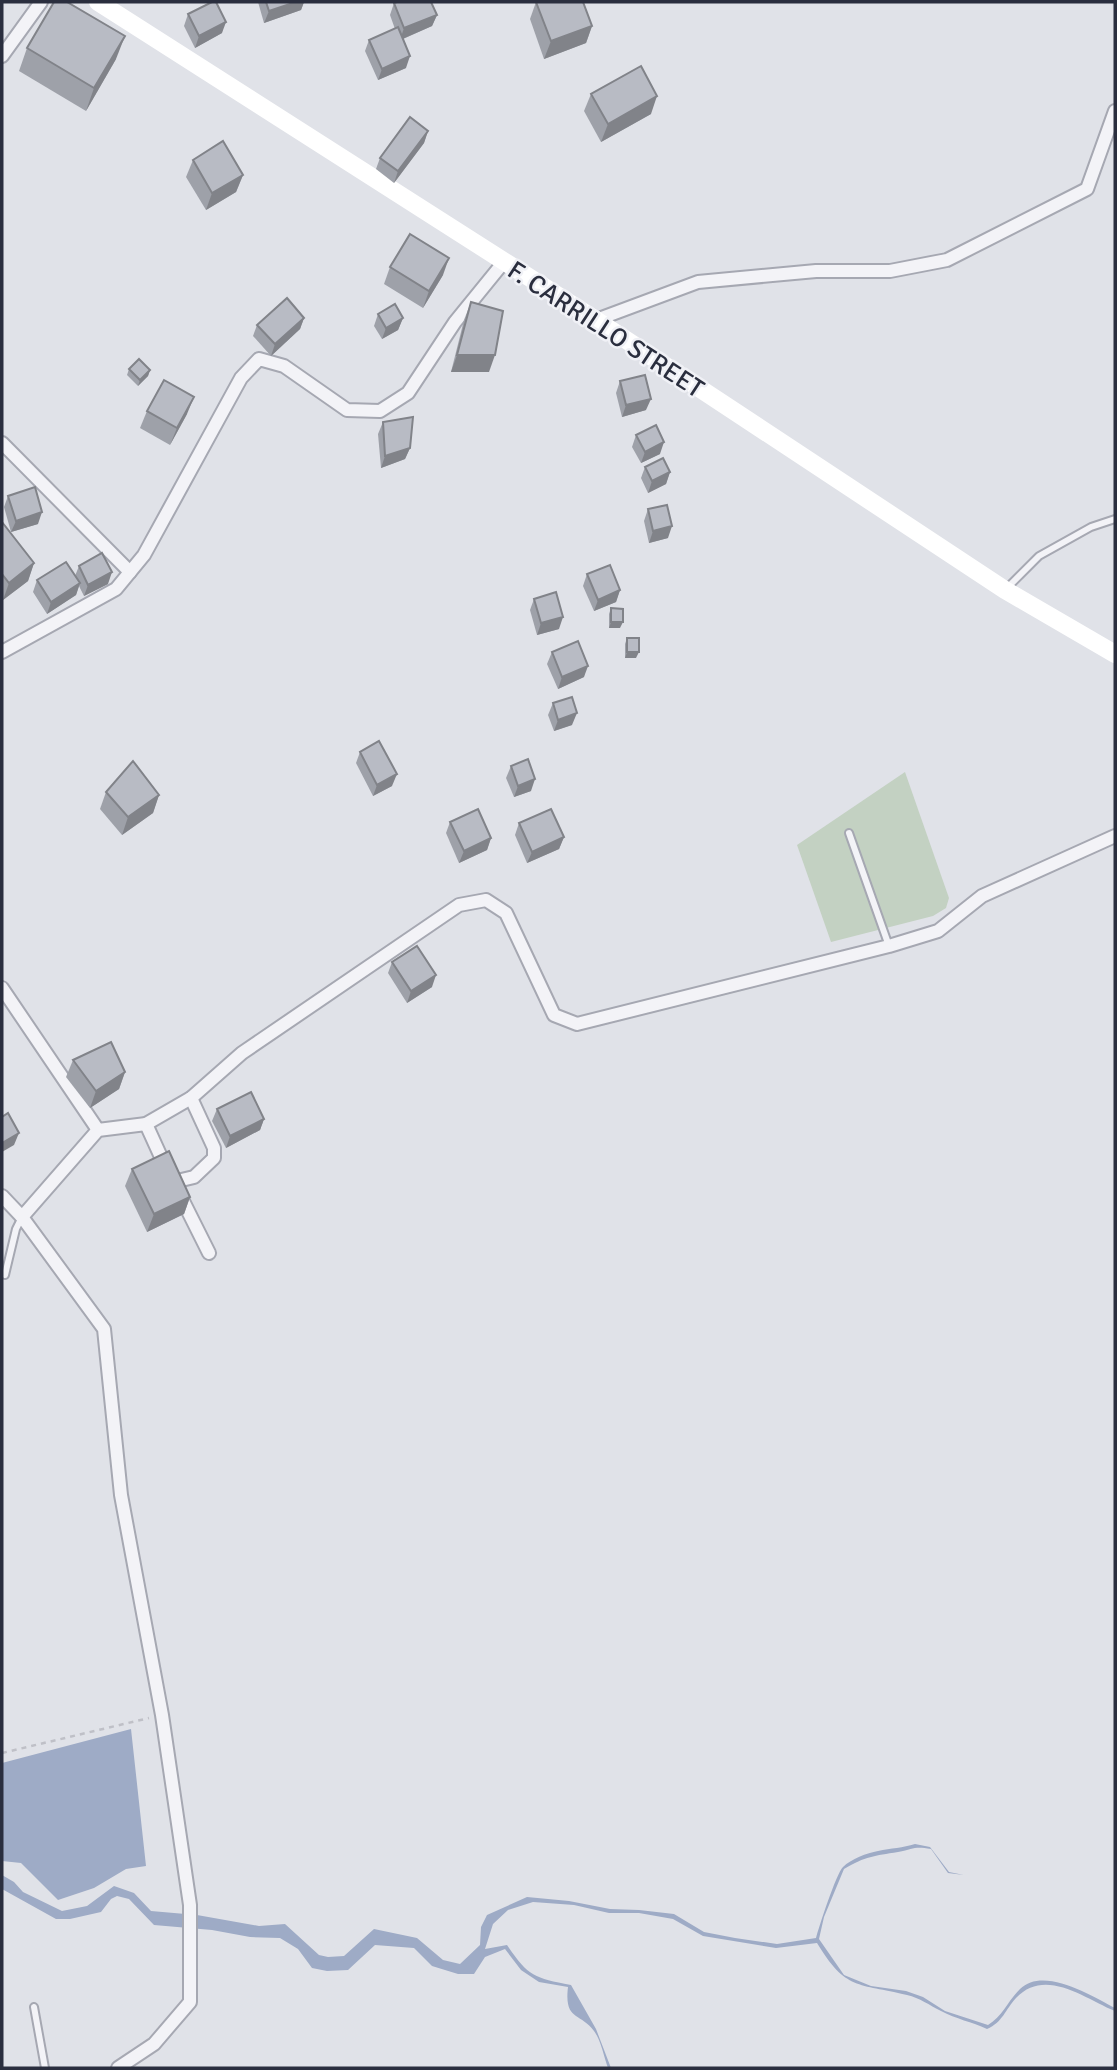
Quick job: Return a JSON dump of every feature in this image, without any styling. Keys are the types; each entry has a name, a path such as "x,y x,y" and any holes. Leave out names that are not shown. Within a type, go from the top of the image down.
{"street":[{"path":"2,56 41,2"},
{"name":"F. CARRILLO STREET","path":"97,2 596,320 1005,590 1115,654"},
{"path":"596,320 698,282 816,271 890,271 947,260 1087,189 1115,111"},
{"path":"2,652 116,589 144,555 241,378 259,359 284,366 347,410 380,411 408,393 455,322 503,263"},
{"path":"2,443 130,572"},
{"path":"22,1217 98,1130 146,1124 191,1098 242,1053 459,905 486,900 506,913 554,1015 577,1024 889,946 938,931 982,895 1115,836"},
{"path":"2,988 98,1130"},
{"path":"173,1182 194,1177 214,1158 214,1148 191,1098"},
{"path":"146,1124 209,1253"},
{"path":"2,1196 22,1217 104,1329 121,1495 162,1715 190,1905 190,2002 154,2044 118,2068"}],"lane":[{"path":"1005,590 1039,556 1091,527 1115,519"},
{"path":"849,833 889,946"},
{"path":"5,1275 16,1229 22,1217"},
{"path":"34,2007 45,2068"}],"path":[{"path":"2,1753 162,1715"}],"green space":[{"path":"905,772 949,898 946,908 933,916 831,942 797,845"}],"water":[{"path":"131,1729 146,1866 126,1869 94,1888 58,1900 21,1863 2,1861 2,1763"},
{"path":"915,1844 930,1847 949,1872 964,1875 948,1873 931,1849 921,1848 870,1857 844,1869 824,1917 819,1939 844,1975 871,1986 906,1991 923,1997 945,2011 988,2025 998,2017 1020,1989 1041,1980 1054,1981 1080,1990 1115,2008 1115,2011 1065,1988 1039,1985 1027,1989 1016,1998 1000,2019 987,2029 947,2014 912,1996 854,1982 836,1970 817,1943 776,1948 703,1936 673,1919 639,1913 609,1913 574,1905 533,1902 508,1910 493,1924 485,1949 507,1945 533,1974 571,1985 596,2029 611,2068 608,2068 596,2035 568,2006 568,1987 539,1982 521,1970 505,1949 485,1957 474,1974 458,1974 432,1966 414,1948 375,1945 348,1970 327,1971 312,1968 298,1949 280,1938 154,1925 129,1899 117,1896 111,1899 101,1912 70,1919 56,1919 2,1889 2,1875 14,1882 23,1892 62,1911 87,1906 114,1886 134,1893 151,1911 197,1915 259,1926 285,1924 319,1955 344,1956 374,1929 417,1938 443,1960 460,1964 480,1945 481,1927 487,1915 527,1897 610,1909 674,1914 704,1932 777,1944 816,1938 832,1890 843,1867 869,1853"}],"building":[{"path":"54,2 67,2 125,36 94,88 27,48"},
{"path":"216,2 226,22 199,36 188,14"},
{"path":"266,2 296,2 269,11"},
{"path":"431,2 437,15 404,28 394,3"},
{"path":"536,2 583,2 592,26 551,41"},
{"path":"398,27 410,56 382,69 369,40"},
{"path":"641,66 657,96 608,124 591,94"},
{"path":"410,117 428,131 398,171 380,158"},
{"path":"223,141 243,175 212,193 193,160"},
{"path":"410,234 449,258 429,291 390,267"},
{"path":"287,298 304,318 275,344 257,325"},
{"path":"471,302 503,311 495,355 457,355"},
{"path":"395,304 403,318 386,328 378,314"},
{"path":"139,359 150,370 140,380 129,369"},
{"path":"645,375 651,399 626,405 620,381"},
{"path":"164,380 194,397 177,428 147,411"},
{"path":"413,417 410,448 385,456 383,422"},
{"path":"656,425 664,442 645,452 636,435"},
{"path":"663,458 670,472 652,481 645,467"},
{"path":"35,487 42,512 16,521 8,496"},
{"path":"667,505 672,526 653,531 648,509"},
{"path":"2,522 34,563 9,583 2,574"},
{"path":"102,553 112,572 88,585 79,566"},
{"path":"66,562 80,583 51,602 37,580"},
{"path":"610,565 620,590 598,600 587,574"},
{"path":"556,592 563,617 541,623 534,599"},
{"path":"611,608 623,609 623,622 611,622"},
{"path":"627,638 639,638 639,652 627,652"},
{"path":"578,641 588,666 562,677 552,652"},
{"path":"572,697 577,713 558,720 553,703"},
{"path":"379,741 397,774 377,785 360,752"},
{"path":"528,759 535,779 518,786 511,766"},
{"path":"133,761 159,795 128,817 106,792"},
{"path":"478,809 491,838 464,851 450,822"},
{"path":"551,809 564,837 532,852 519,823"},
{"path":"417,946 436,975 411,991 392,962"},
{"path":"111,1042 125,1072 96,1091 73,1060"},
{"path":"251,1092 264,1119 230,1136 217,1109"},
{"path":"8,1113 19,1133 2,1143 2,1117"},
{"path":"169,1151 190,1197 154,1214 132,1169"}]}
